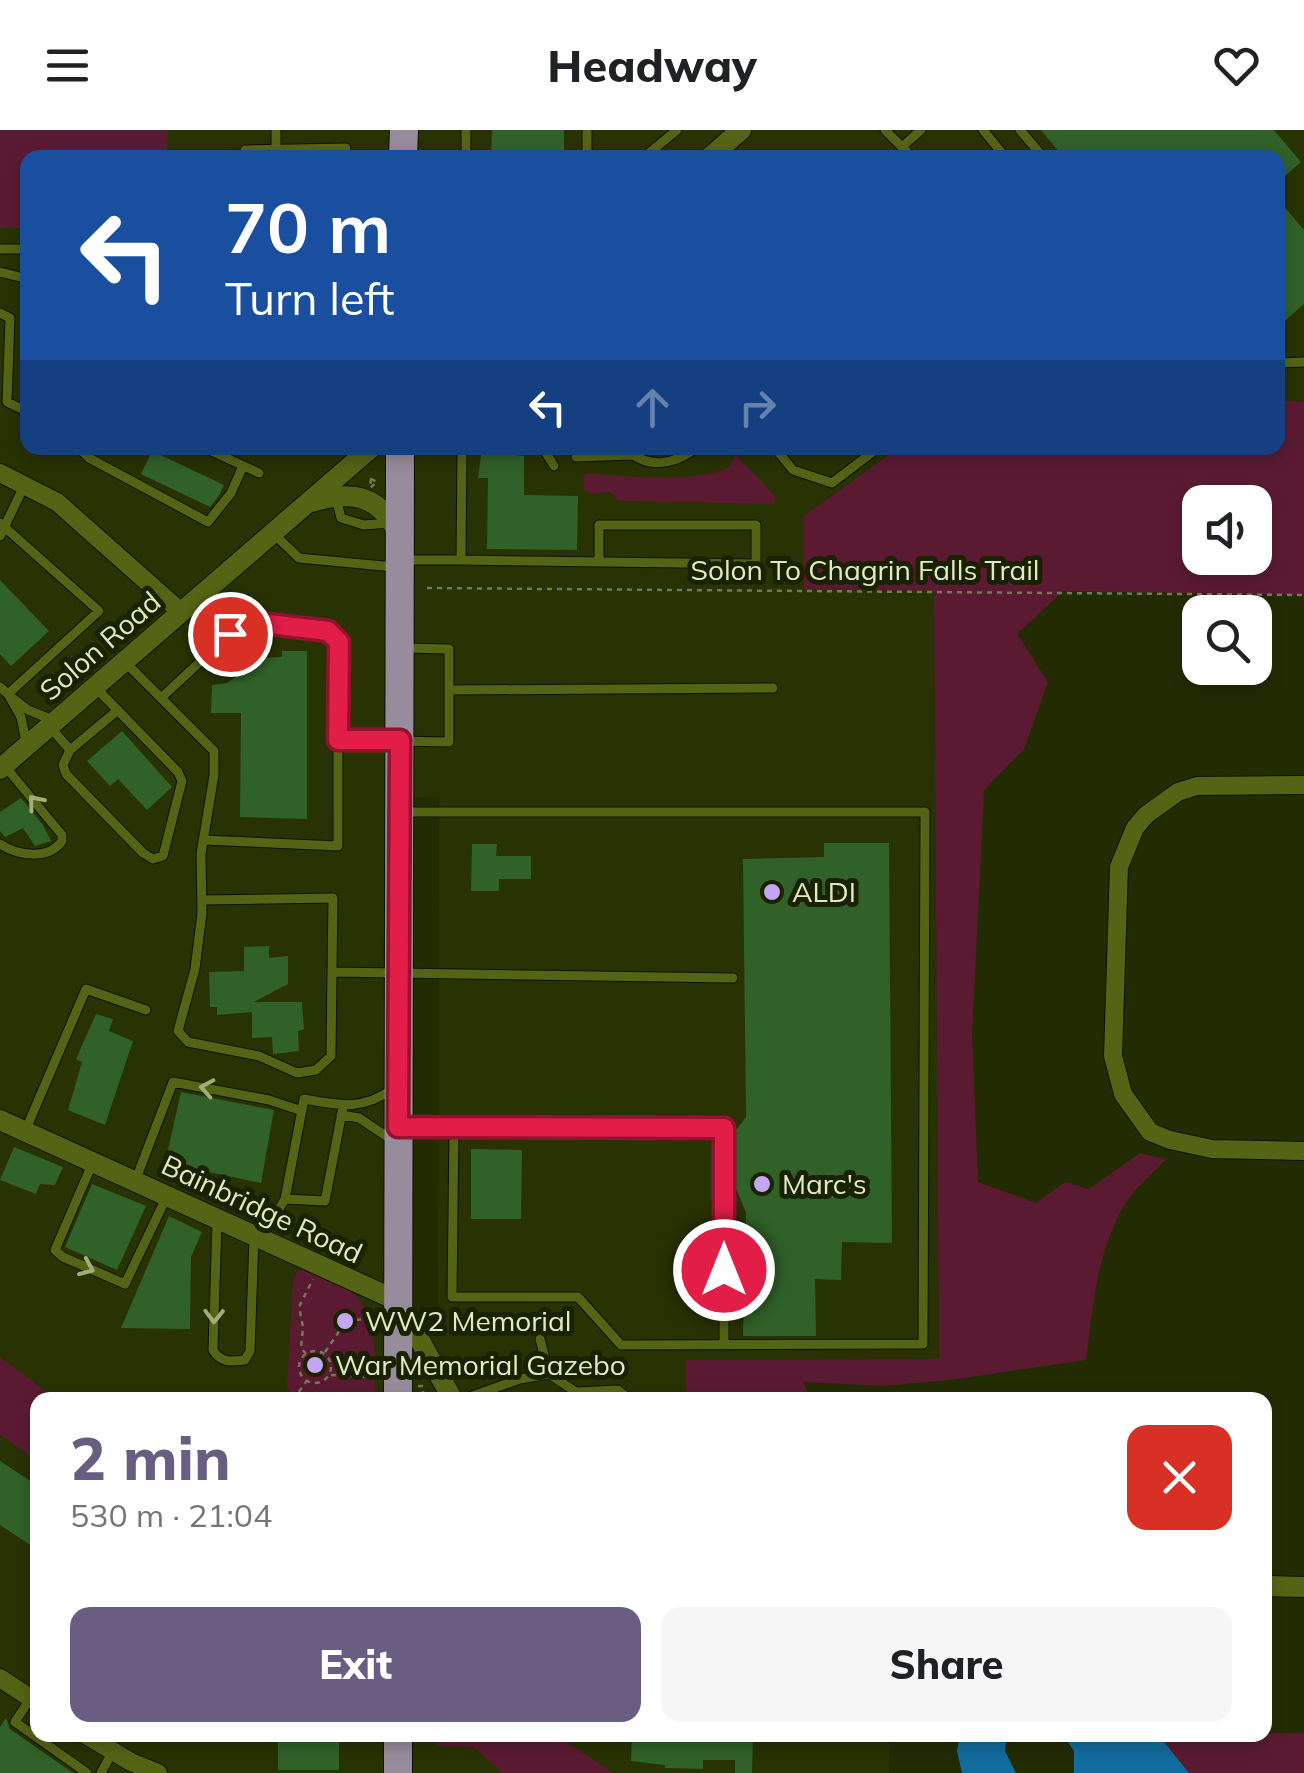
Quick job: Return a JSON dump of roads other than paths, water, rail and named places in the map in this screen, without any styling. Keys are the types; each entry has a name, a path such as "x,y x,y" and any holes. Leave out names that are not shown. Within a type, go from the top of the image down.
{"main road":[{"path":"400,455 398,1301 408,1392"},
{"path":"398,1742 398,1773"}],"street":[{"path":"719,150 741,130"},
{"name":"Solon Road","path":"1,768 363,455"},
{"path":"0,472 67,510 181,612"},
{"path":"305,504 335,495 358,495 377,503 398,546"},
{"path":"1304,786 1220,784 1178,792 1146,815 1125,846 1119,867 1113,1056 1123,1094 1150,1132 1212,1150 1304,1151"},
{"name":"Bainbridge Road","path":"0,1120 398,1301"},
{"path":"398,1301 449,1392"},
{"path":"1272,1586 1304,1587"},
{"path":"0,1678 30,1698"},
{"path":"98,1742 158,1773"}],"lane":[{"path":"276,130 276,150"},
{"path":"653,150 677,130"},
{"path":"885,130 906,150"},
{"path":"903,146 921,130"},
{"path":"983,130 999,150"},
{"path":"1020,130 1037,150"},
{"path":"245,150 346,150"},
{"path":"0,314 10,318 3,401"},
{"path":"86,455 208,522 231,493 244,466"},
{"path":"220,455 259,473"},
{"path":"461,560 462,455"},
{"path":"547,455 554,466"},
{"path":"576,457 594,455"},
{"path":"638,455 661,465 682,455"},
{"path":"781,455 793,470 832,483 869,455"},
{"path":"4,691 100,611 2,529 26,484"},
{"path":"273,532 300,558 368,567 398,546 461,560 599,562 756,564 756,525 599,524 599,562"},
{"path":"161,698 230,634 252,622 328,631 339,642 338,846 204,840"},
{"path":"338,740 448,742 449,649 400,648"},
{"path":"124,661 214,752 195,968 178,1030 188,1042 259,1056 297,1073 316,1070 331,1056 332,898 202,900"},
{"path":"95,687 118,710 178,772 182,781 164,856 153,859 143,853 66,774 64,765 70,750 118,710"},
{"path":"449,690 773,688"},
{"path":"4,691 53,723 70,750"},
{"path":"4,691 20,717 27,746"},
{"path":"0,844 30,854 52,851 62,841 62,835 1,768"},
{"path":"400,812 925,812 924,1344 621,1345 578,1298 452,1297 454,1127"},
{"path":"332,972 733,978"},
{"path":"25,1132 86,989 146,1010"},
{"path":"135,1182 172,1082 269,1100 302,1111"},
{"path":"342,1111 374,1103 398,1084"},
{"path":"217,1219 213,1350 218,1358 229,1362 245,1360 250,1351 258,1237 285,1200 304,1099 398,1136 454,1127 724,1128 724,1344"},
{"path":"285,1200 324,1202 342,1111"},
{"path":"93,1162 56,1250 62,1257 125,1284 167,1196"},
{"path":"540,1340 549,1374 572,1392"},
{"path":"483,1392 549,1374"},
{"path":"30,1706 16,1722 30,1732"},
{"path":"44,1742 87,1773"},
{"path":"101,1773 113,1751"}],"water":[{"path":"959,1742 1006,1742 1005,1751 1016,1773 962,1773"},
{"path":"1068,1742 1164,1742 1189,1773 1074,1773 1074,1751"}],"place":[{"name":"ALDI","path":"772,892"},
{"name":"Marc's","path":"762,1184"},
{"name":"WW2 Memorial","path":"345,1321"},
{"name":"War Memorial Gazebo","path":"315,1365"}]}
